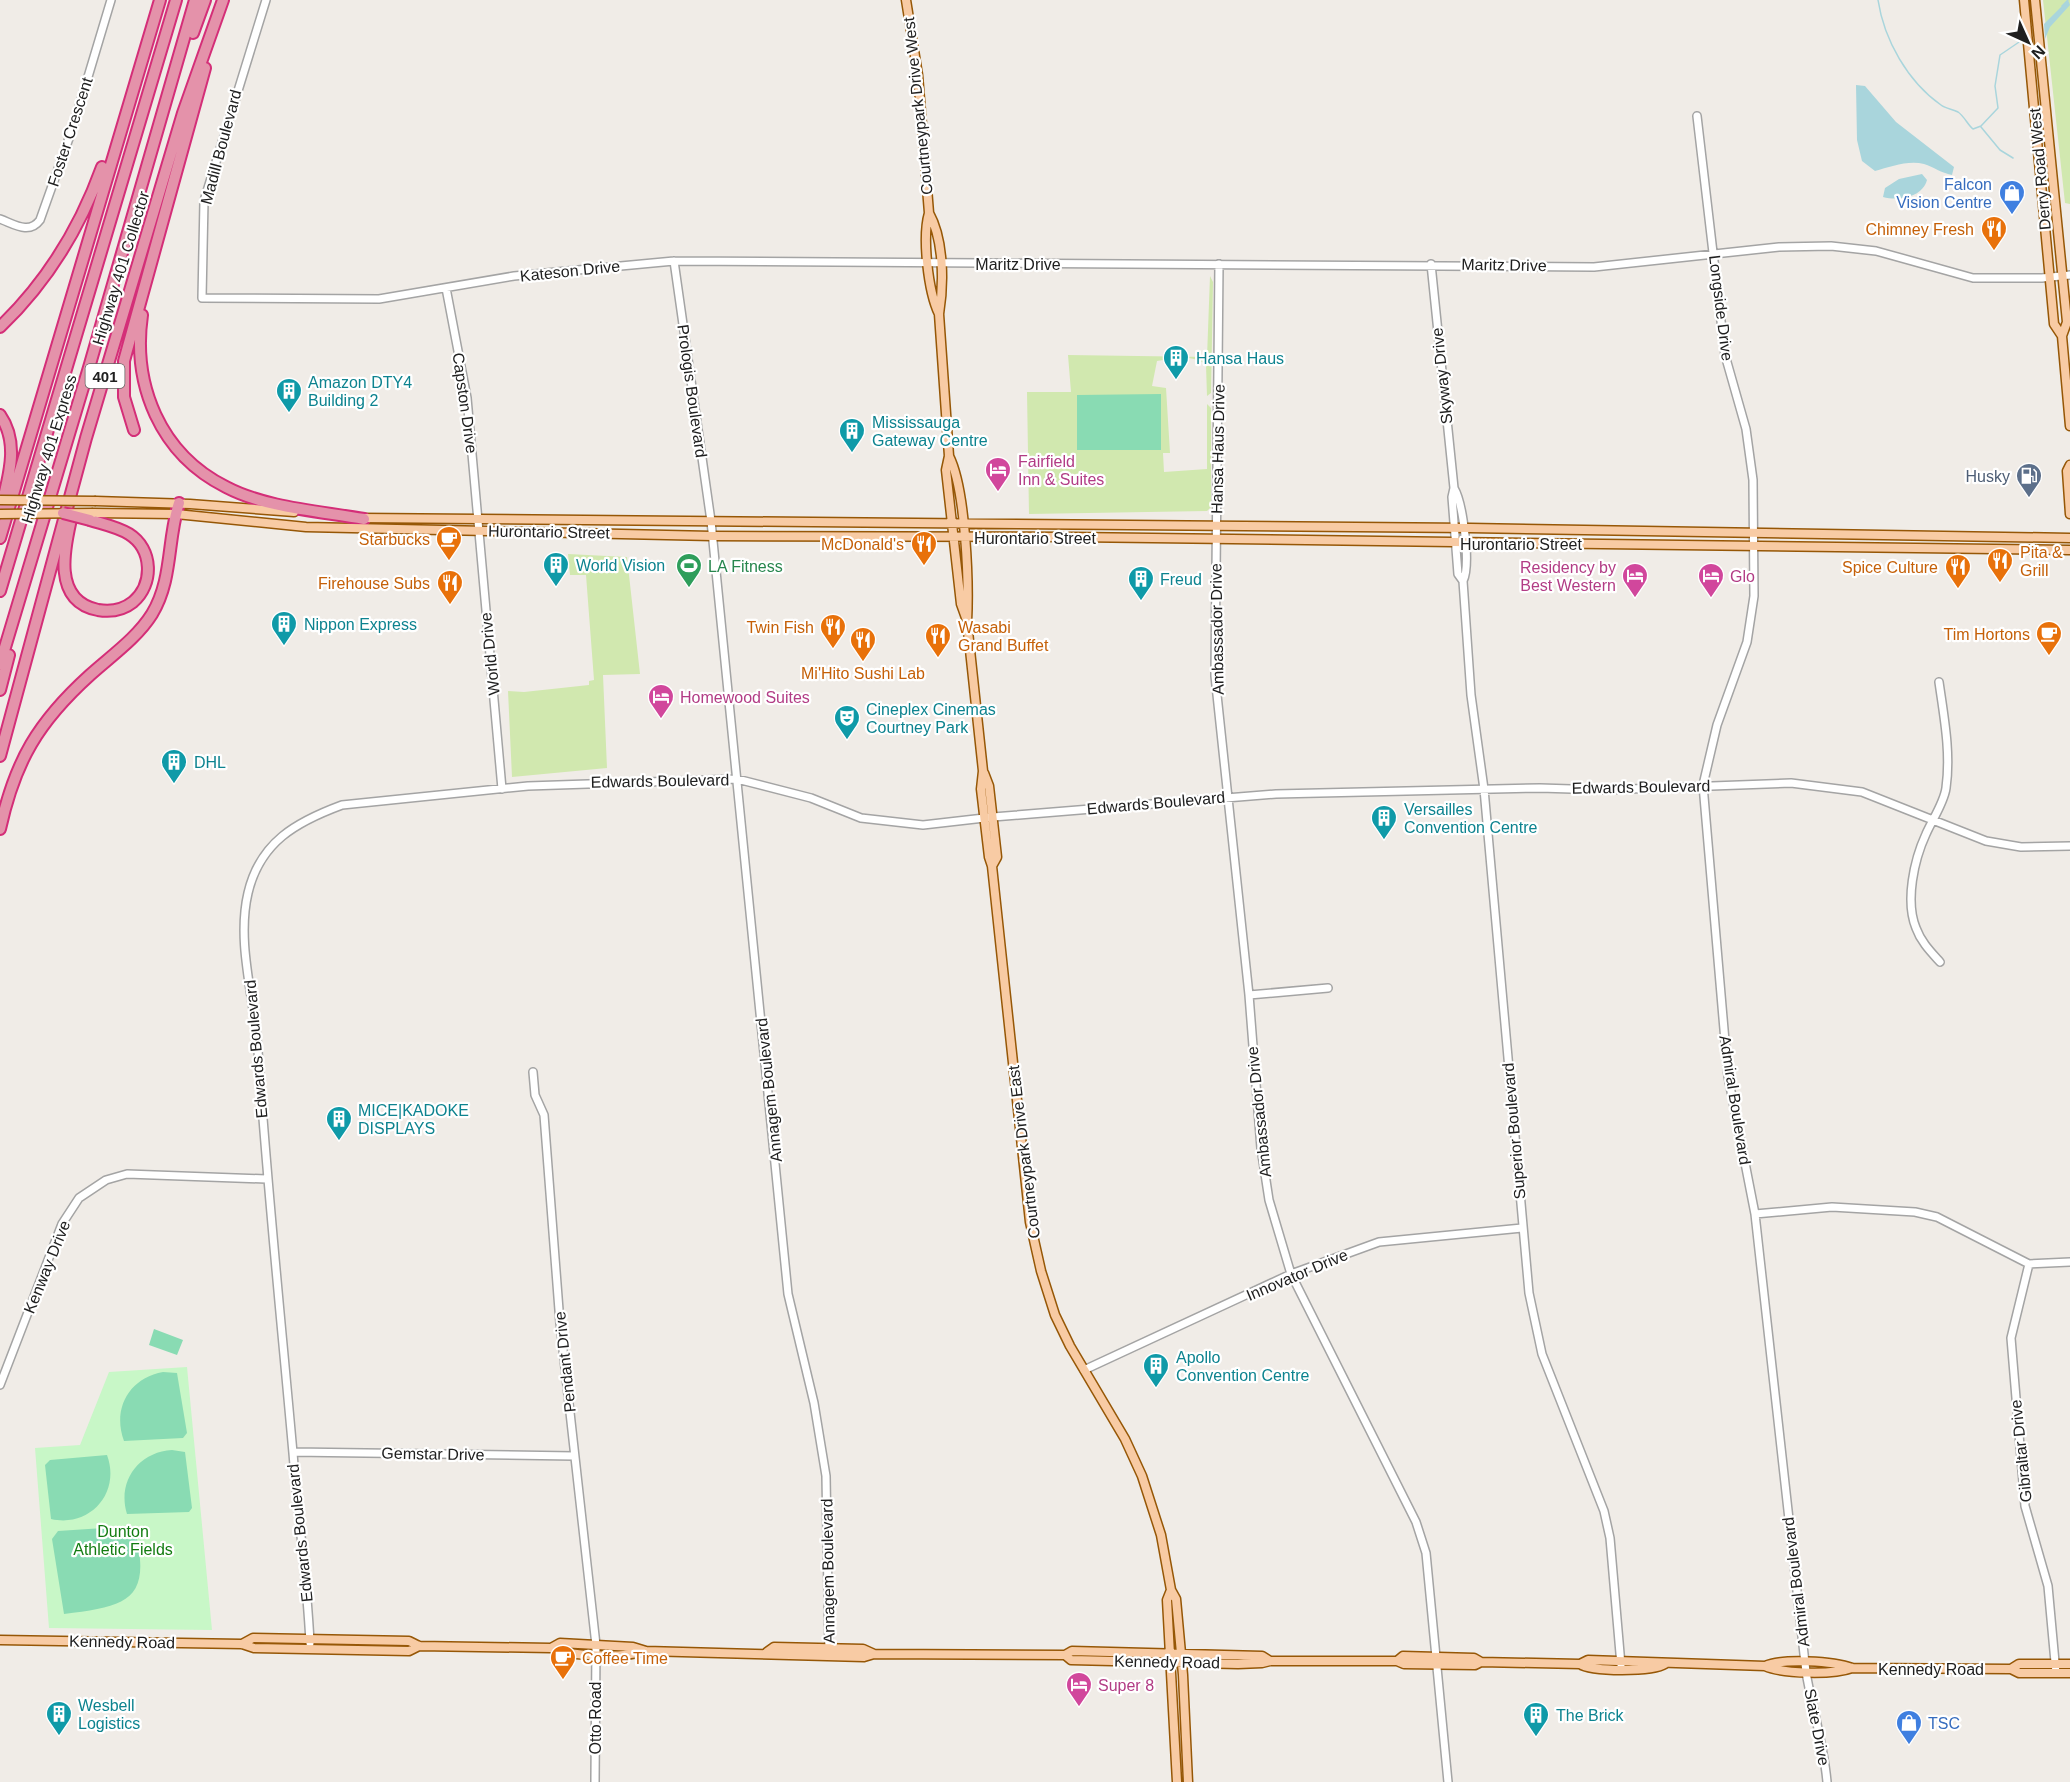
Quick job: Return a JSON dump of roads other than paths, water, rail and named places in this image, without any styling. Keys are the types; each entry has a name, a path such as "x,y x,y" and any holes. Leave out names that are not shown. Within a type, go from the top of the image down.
{"highway":[{"path":"0,538 160,0"},
{"name":"Highway 401 Express","path":"0,591 176,0"},
{"name":"Highway 401 Express","path":"0,664 195,0"},
{"path":"180,53 191,36 205,0"},
{"path":"134,430 124,397 124,361 151,269 222,2"},
{"name":"Highway 401 Collector","path":"0,756 86,438 183,113 222,2"},
{"path":"0,327 43,279 73,233 94,191 128,102"},
{"path":"151,269 140,332 140,369 151,407 176,448 196,468 227,488 274,503 363,519"},
{"path":"0,415 7,425 12,447 0,514"},
{"path":"63,513 91,517 129,534 144,551 148,562 144,587 132,603 107,611 85,605 69,589 64,574 65,548 83,471 86,438"},
{"path":"0,829 21,760 46,720 72,691 138,631 152,614 168,572 178,509"},
{"path":"0,690 33,556"}],"main road":[{"name":"Courtneypark Drive West","path":"906,0 918,75 929,213 935,225 940,263 942,298 939,314 949,456 946,470 953,538"},
{"name":"Derry Road West","path":"2024,0 2054,324 2062,336"},
{"name":"Derry Road West","path":"2035,0 2068,277 2067,322 2062,336 2070,426"},
{"path":"2034,103 2046,103"},
{"name":"Courtneypark Drive West","path":"929,213 925,225 933,300 939,314"},
{"name":"Courtneypark Drive West","path":"949,456 956,470 964,538"},
{"path":"2070,465 2067,471 2070,514"},
{"name":"Hurontario Street","path":"0,500 96,501 178,509 306,527 712,536 2070,550"},
{"name":"Hurontario Street","path":"91,517 178,509 363,519 1458,528 2070,538"},
{"path":"0,514 63,513"},
{"name":"Courtneypark Drive East","path":"953,538 961,604 967,620 983,771 981,789 989,817 988,857 992,866 1030,1222 1041,1271 1055,1315 1125,1439 1142,1476 1161,1535 1171,1590 1176,1599 1177,1782"},
{"name":"Courtneypark Drive East","path":"964,538 970,603 967,620"},
{"name":"Kennedy Road","path":"1,1640 242,1644 253,1638 310,1644 409,1641 419,1646 550,1647 560,1643 634,1655 646,1651 766,1652 775,1655 829,1652 864,1657 874,1654 1065,1655 1072,1651 1177,1658 1262,1656 1270,1660 1396,1661 1404,1665 1437,1661 1474,1665 1481,1662 1580,1664 1588,1660 1621,1665 1658,1661 1665,1664 1765,1666 1774,1670 1806,1667 1842,1672 1852,1668 2011,1669 2019,1672 2056,1669 2070,1664"},
{"name":"Courtneypark Drive East","path":"1177,1658 1188,1782"},
{"name":"Kennedy Road","path":"2056,1669 2070,1673"}],"street":[{"name":"Foster Crescent","path":"0,219 27,228 35,226 40,220 73,127 111,0"},
{"name":"Madill Boulevard","path":"201,298 204,201 266,0"},
{"name":"Longside Drive","path":"1697,116 1725,355 1746,429 1752,471 1752,533"},
{"name":"Maritz Drive","path":"940,263 1431,264 1594,267 1779,248 1842,246 1909,260 1973,279 2068,277"},
{"name":"Kateson Drive","path":"201,298 363,300 514,276 674,261 940,263"},
{"name":"Prologis Boulevard","path":"674,261 711,521"},
{"name":"Hansa Haus Drive","path":"1217,526 1219,264"},
{"name":"Skyway Drive","path":"1431,264 1454,488 1459,496 1460,544"},
{"name":"Capston Drive","path":"446,288 467,398 479,519"},
{"name":"World Drive","path":"479,519 502,789"},
{"name":"Annagem Boulevard","path":"711,521 788,1294 814,1403 826,1476 829,1652"},
{"name":"Ambassador Drive","path":"1217,526 1215,676 1249,995 1261,1148 1269,1200 1291,1274 1416,1522 1426,1552 1448,1782"},
{"name":"Admiral Boulevard","path":"1752,533 1754,596 1747,642 1717,725 1703,785 1728,1076 1755,1214 1806,1667"},
{"name":"Superior Boulevard","path":"1460,544 1458,574 1463,581 1471,696 1484,789 1529,1293 1539,1342 1604,1511 1610,1538 1621,1665"},
{"path":"1939,682 1947,763 1946,790 1912,872 1912,900 1915,927 1925,945 1940,962"},
{"name":"Edwards Boulevard","path":"310,1644 266,1179 257,1036 244,922 248,892 257,868 277,840 306,818 342,805 502,789 602,782 737,779 811,798 861,818 923,825 1227,796 1484,789 1603,790 1791,783 1853,790 1986,841 2021,847 2070,846"},
{"path":"1249,995 1328,987"},
{"name":"Pendant Drive","path":"533,1072 535,1095 544,1115 547,1140 560,1323 596,1649"},
{"name":"Kenway Drive","path":"0,1384 62,1224 79,1198 106,1180 127,1174 266,1179"},
{"path":"1755,1214 1832,1207 1915,1212 1937,1217 2029,1264 2070,1262"},
{"name":"Innovator Drive","path":"1084,1370 1291,1274 1379,1242 1522,1228"},
{"name":"Gibraltar Drive","path":"2029,1264 2010,1338 2025,1506 2048,1586 2056,1669"},
{"name":"Gemstar Drive","path":"293,1452 574,1456"},
{"name":"Otto Road","path":"595,1782 596,1649"},
{"name":"Slate Drive","path":"1806,1667 1815,1725 1826,1763 1827,1782"}],"water":[{"path":"2068,0 2070,5 2050,27 2045,39 2044,24"},
{"path":"1856,85 1865,86 1896,122 1954,167 1952,175 1918,163 1899,164 1875,171 1862,161 1857,140"},
{"path":"1922,174 1927,180 1920,191 1915,194 1895,199 1883,197 1885,188 1899,179"}],"waterway":[{"path":"1878,0 1892,45 1908,72 1929,96 1943,106 1958,112 1973,129 1981,126 1998,108 1995,86 2000,55 2025,38"},
{"path":"2062,6 2068,0"},
{"path":"1981,127 2000,150 2013,158"}],"place":[{"name":"Falcon Vision Centre","path":"2012,216"},
{"name":"Chimney Fresh","path":"1994,252"},
{"name":"Hansa Haus","path":"1176,381"},
{"name":"Amazon DTY4 Building 2","path":"289,414"},
{"name":"Mississauga Gateway Centre","path":"852,454"},
{"name":"Fairfield Inn & Suites","path":"998,493"},
{"name":"Husky","path":"2029,499"},
{"name":"Starbucks","path":"449,562"},
{"name":"McDonald's","path":"924,567"},
{"name":"Pita & Grill","path":"2000,584"},
{"name":"World Vision","path":"556,588"},
{"name":"LA Fitness","path":"689,589"},
{"name":"Spice Culture","path":"1958,590"},
{"name":"Residency by Best Western","path":"1635,599"},
{"name":"Glo","path":"1711,599"},
{"name":"Freud","path":"1141,602"},
{"name":"Firehouse Subs","path":"450,606"},
{"name":"Nippon Express","path":"284,647"},
{"name":"Twin Fish","path":"833,650"},
{"name":"Tim Hortons","path":"2049,657"},
{"name":"Wasabi Grand Buffet","path":"938,659"},
{"name":"Mi'Hito Sushi Lab","path":"863,663"},
{"name":"Homewood Suites","path":"661,720"},
{"name":"Cineplex Cinemas Courtney Park","path":"847,741"},
{"name":"DHL","path":"174,785"},
{"name":"Versailles Convention Centre","path":"1384,841"},
{"name":"MICE|KADOKE DISPLAYS","path":"339,1142"},
{"name":"Apollo Convention Centre","path":"1156,1389"},
{"name":"Coffee Time","path":"563,1681"},
{"name":"Super 8","path":"1079,1708"},
{"name":"Wesbell Logistics","path":"59,1737"},
{"name":"The Brick","path":"1536,1738"},
{"name":"TSC","path":"1909,1746"}],"park label":[{"name":"Dunton Athletic Fields","path":"123,1540"}]}
